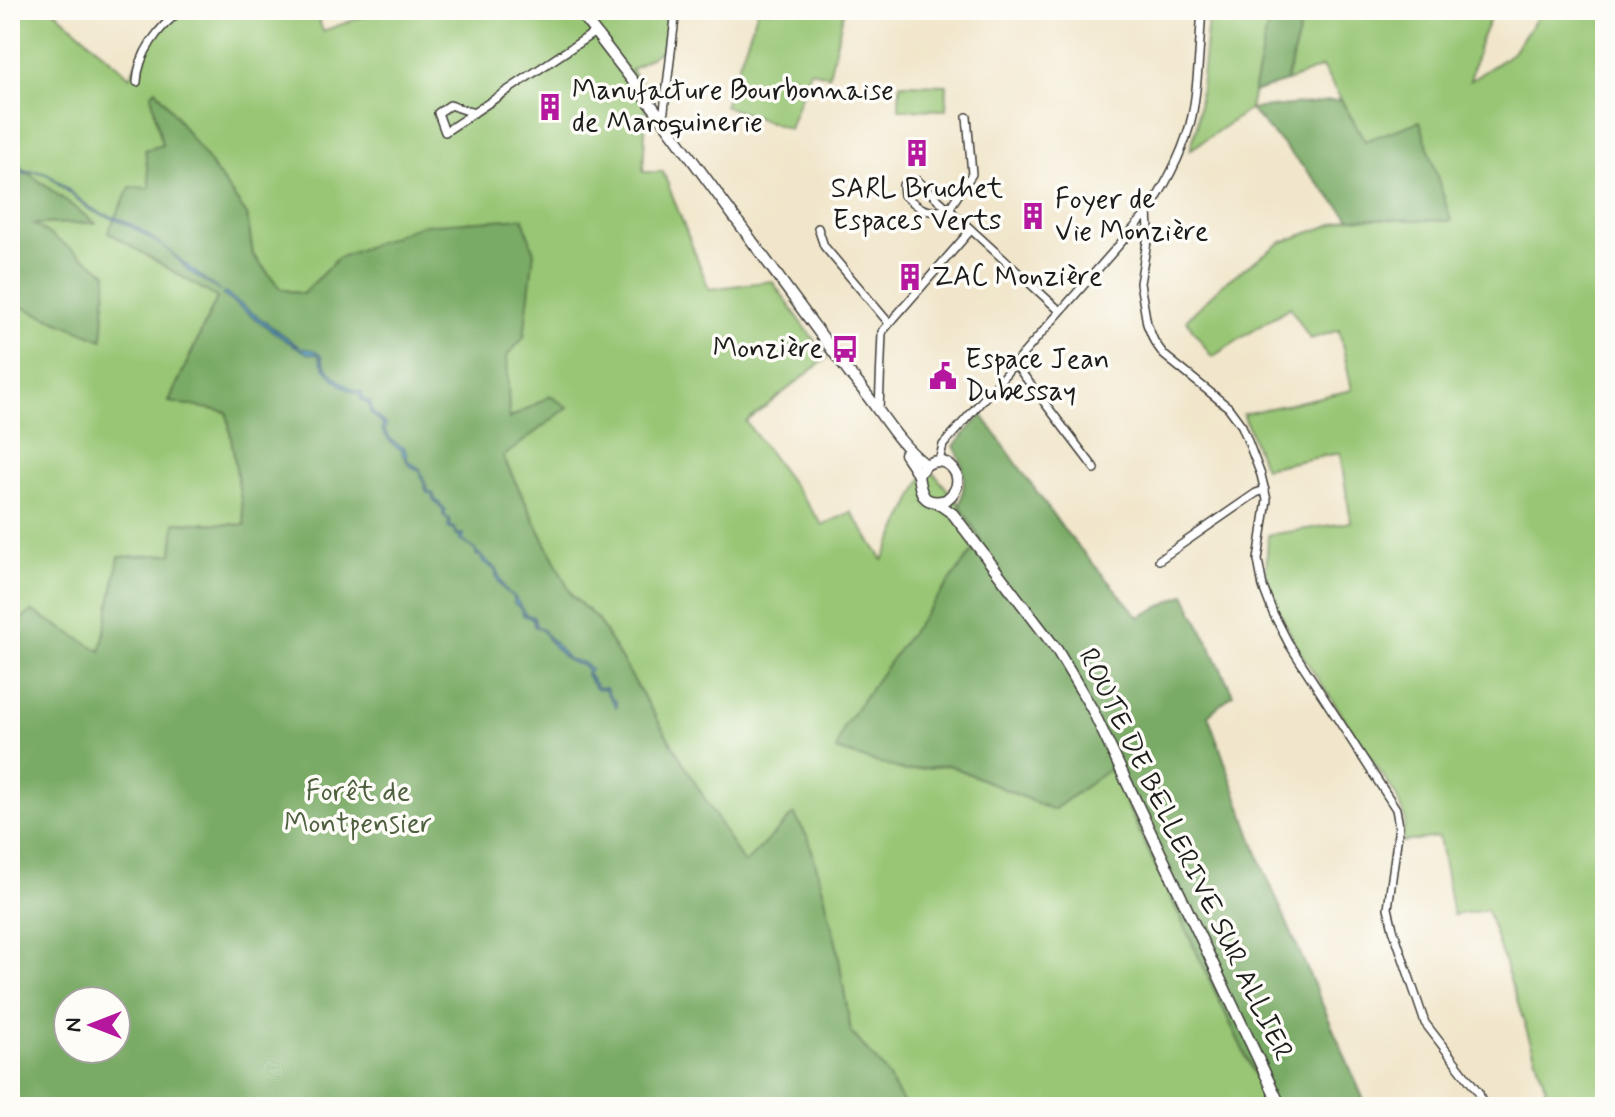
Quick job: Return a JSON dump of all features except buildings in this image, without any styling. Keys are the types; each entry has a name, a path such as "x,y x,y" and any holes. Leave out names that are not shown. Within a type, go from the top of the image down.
{"main road":[{"path":"578,10 849,373 918,476 920,492 936,502 955,492 957,479 951,467 939,461 926,465 918,476"},
{"path":"849,373 867,392 910,453 926,465"},
{"name":"ROUTE DE BELLERIVE SUR ALLIER","path":"950,497 953,514"},
{"name":"ROUTE DE BELLERIVE SUR ALLIER","path":"936,502 953,514 1057,650 1092,709 1281,1107"}],"street":[{"path":"137,82 137,70 149,47 161,28 182,10"},
{"path":"663,120 676,10"},
{"path":"939,461 943,445 1148,212 1180,150 1192,117 1202,10"},
{"path":"474,113 450,105 438,113 445,132 474,113 595,32"},
{"path":"967,117 972,174 949,209 935,213 918,207 904,195 903,185 908,180 918,181 949,209 971,230 1060,311"},
{"path":"1148,212 1149,230 1140,283 1147,324 1164,355 1238,418 1265,490 1266,511 1258,560 1263,587 1289,644 1396,809 1399,826 1388,908 1393,929 1425,1023 1479,1093 1483,1107"},
{"path":"818,228 824,246 888,322"},
{"path":"879,410 882,332 971,230"},
{"path":"1015,364 1095,469"},
{"path":"867,392 879,386"},
{"path":"1159,560 1256,493 1265,490"}],"green space":[{"path":"10,10 54,10 130,77 148,41 175,10 315,10 323,31 382,10 669,10 664,49 631,70 647,90 643,172 663,172 709,289 772,281 827,358 746,422 823,525 851,512 883,560 928,466 960,505 981,540 968,558 906,771 949,765 1052,810 1109,768 1270,1107 906,1107 884,1070 851,1032 837,947 824,894 809,840 794,815 744,865 597,619 572,596 503,457 549,397 509,419 507,355 524,337 338,258 303,294 281,289 253,255 247,215 156,89 151,94 162,146 217,298 169,401 227,412 245,525 176,522 172,554 101,652 32,611 16,623 10,619 10,302 102,339 32,223 94,222 10,159"},
{"path":"758,10 844,10 829,76 810,70 789,129 724,106"},
{"path":"1209,10 1271,10 1250,109 1190,150 1197,126"},
{"path":"1271,10 1305,10 1286,82 1253,92"},
{"path":"1305,10 1494,10 1480,42 1470,81 1511,54 1543,10 1605,10 1605,1107 1552,1107 1487,910 1453,915 1439,837 1402,842 1405,819 1396,795 1298,649 1274,601 1266,575 1268,535 1351,522 1340,453 1264,468 1243,414 1352,390 1339,330 1310,339 1290,307 1212,357 1186,320 1224,283 1280,243 1350,218 1451,221 1365,141 1322,67 1286,82"},
{"path":"900,84 947,85 946,110 899,109"},
{"name":"Forêt de Montpensier","path":"156,89 247,215 253,255 281,289 303,294 338,258 421,225 523,218 534,252 524,337 507,356 509,419 550,396 568,407 503,457 572,596 597,619 744,864 794,814 809,840 824,894 837,947 851,1032 884,1070 906,1107 10,1107 10,619 16,623 32,611 101,651 119,557 172,554 175,522 245,525 227,412 169,402 217,298 108,232 130,187 150,188 145,150 162,145 151,94"},
{"path":"1341,100 1365,141 1420,121 1451,221 1350,218 1250,109"},
{"path":"10,159 95,223 34,224 107,273 102,340 10,302"},
{"path":"982,415 1064,530 1139,617 1185,594 1233,694 1208,715 1264,870 1367,1107 1270,1107 1110,769 1053,810 949,765 906,771 836,750 844,726 981,540 960,505 964,474 954,446"}],"water":[{"path":"10,149 16,166 24,172 30,171 25,174 14,165"},
{"path":"49,176 91,208 131,224 164,247 129,225 90,210"},
{"path":"173,254 198,274 220,291 190,272"},
{"path":"225,293 301,348 321,355 337,378 362,392 363,399 370,402 372,412 386,425 384,430 388,436 405,448 407,460 420,469 428,491 433,493 446,510 444,515 450,519 451,527 457,534 464,534 463,540 472,548 448,528 449,521 443,516 443,510 433,500 432,494 427,493 420,471 409,465 402,453 403,450 396,447 382,430 383,425 371,414 368,403 361,400 360,394 347,389 335,379 325,368 319,355 307,353 285,340 223,295"},
{"path":"481,556 496,569 505,591 495,570 482,561"},
{"path":"508,593 514,596 525,614 534,617 540,629 534,626 533,619 523,615 514,603 514,597"},
{"path":"544,633 568,659 591,669 587,673 596,687 606,688 617,708 605,690 595,688 586,675 587,669 565,658"}],"place":[{"name":"Manufacture Bourbonnaise de Maroquinerie","path":"550,107"},
{"name":"SARL Bruchet Espaces Verts","path":"917,153"},
{"name":"Foyer de Vie Monzière","path":"1033,216"},
{"name":"ZAC Monzière","path":"910,277"},
{"name":"Monzière","path":"845,349"},
{"name":"Espace Jean Dubessay","path":"943,376"}]}
